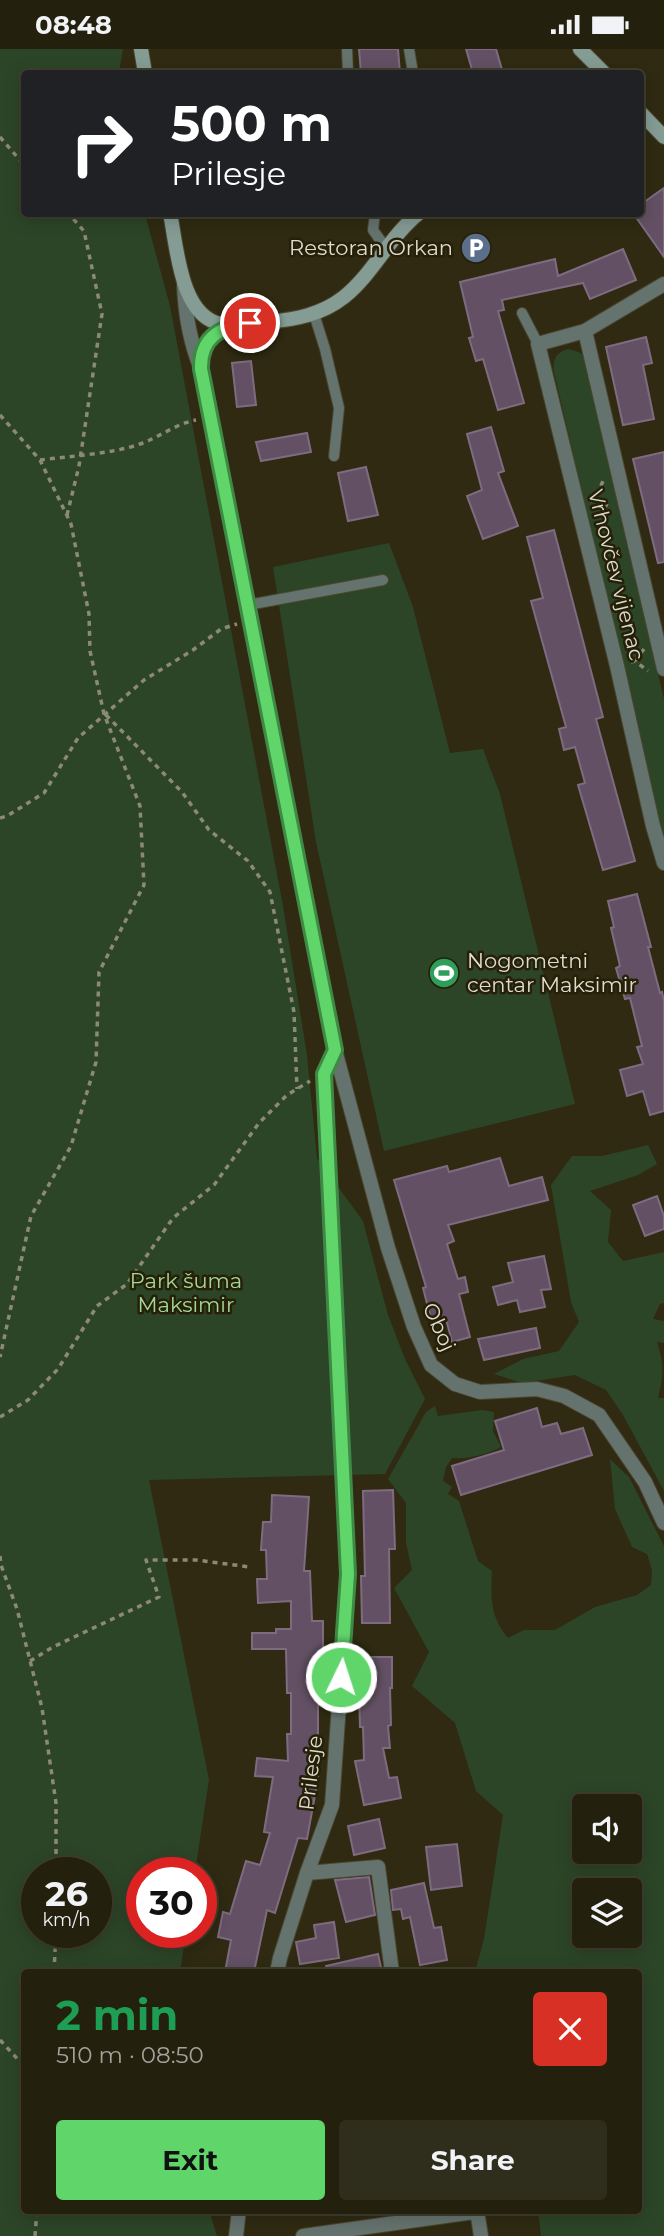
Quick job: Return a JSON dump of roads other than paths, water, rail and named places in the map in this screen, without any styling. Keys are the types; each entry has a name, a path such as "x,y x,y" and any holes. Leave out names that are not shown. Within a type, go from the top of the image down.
{"main road":[{"path":"141,49 144,70"},
{"path":"580,49 601,70"},
{"path":"644,116 663,136"},
{"path":"644,123 663,136"},
{"name":"Prilesje","path":"171,217 190,300 199,313 215,322 233,325"},
{"path":"233,325 288,320 314,314 330,306 354,288 415,217"}],"street":[{"name":"Prilesje","path":"184,281 185,305 192,342 201,369 335,1050 324,1074 348,1574 332,1805 307,1873 278,1969"},
{"path":"538,344 585,331 664,284"},
{"name":"Prilesje","path":"201,369 202,354 208,340 220,330 233,325"},
{"name":"Vrhovčev vijenac","path":"585,331 615,458 659,672"},
{"name":"Vrhovčev vijenac","path":"538,344 664,863"},
{"name":"Oboj","path":"335,1050 398,1281 431,1365 440,1374 467,1389 480,1392 537,1389 564,1395 599,1415 645,1482 664,1523"},
{"path":"307,1873 378,1867 393,1969"},
{"path":"236,2236 239,2214"},
{"path":"303,2236 460,2214"},
{"path":"476,2214 481,2236"}],"lane":[{"path":"346,49 348,70"},
{"path":"409,49 412,70"},
{"path":"375,217 373,230 386,248"},
{"path":"522,313 538,344"},
{"path":"314,314 339,408 334,456"},
{"path":"248,605 383,580"}],"place":[{"name":"Restoran Orkan","path":"476,248"},
{"name":"Nogometni centar Maksimir","path":"444,973"}],"park label":[{"name":"Park šuma Maksimir","path":"186,1293"}]}
